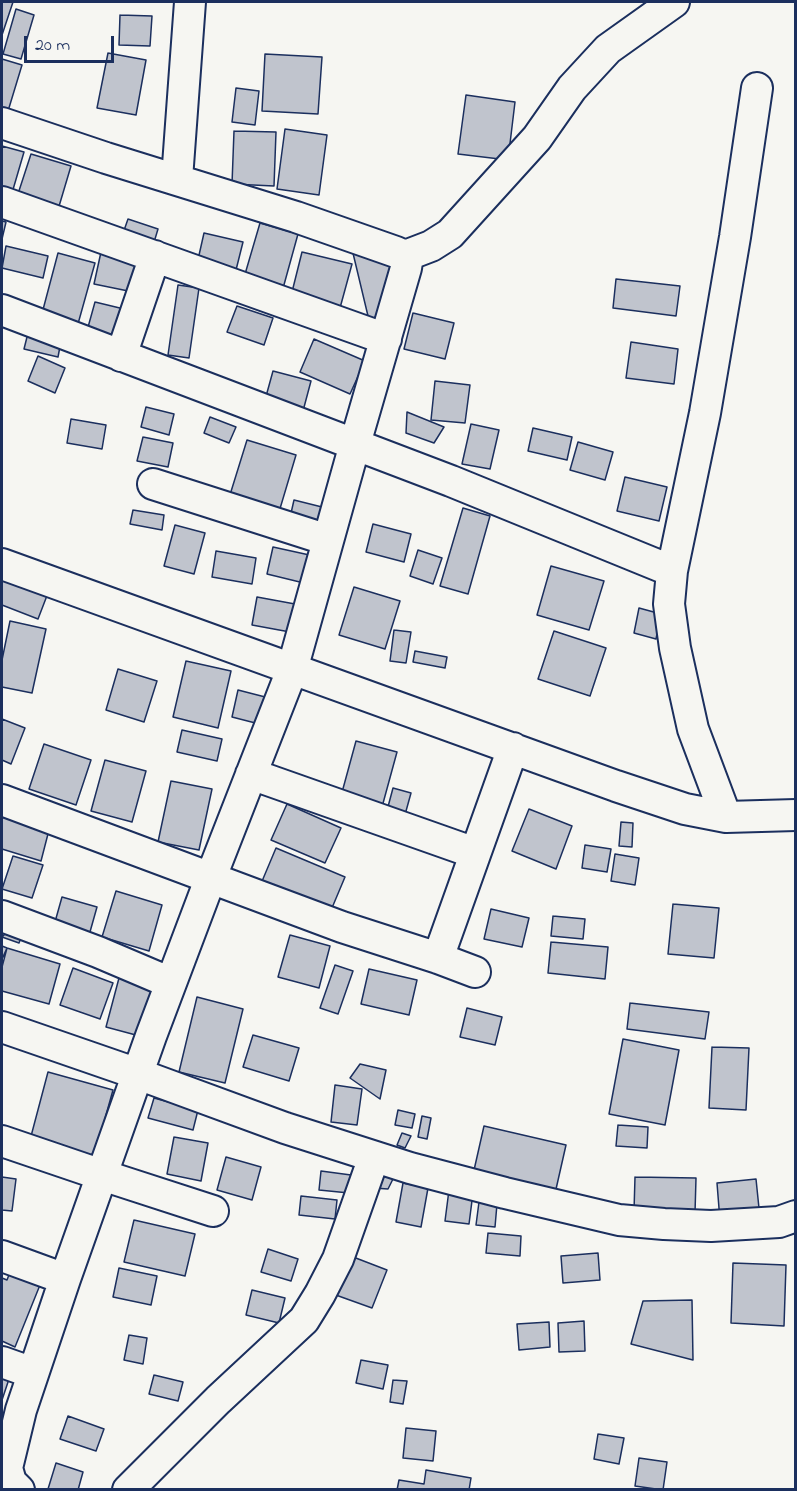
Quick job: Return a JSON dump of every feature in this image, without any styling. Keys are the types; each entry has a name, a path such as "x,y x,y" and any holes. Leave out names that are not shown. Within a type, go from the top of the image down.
{"street":[{"path":"177,179 190,2"},
{"path":"2,123 296,217 405,256 431,246 450,234 537,138 572,88 608,49 674,2"},
{"path":"726,817 693,729 675,648 669,604 672,571 707,401 735,237 757,88"},
{"path":"2,202 386,339"},
{"path":"121,356 155,256"},
{"path":"10,1484 6,1468 21,1410 65,1279 171,983 292,670 406,268 405,256"},
{"path":"2,310 451,481 672,571"},
{"path":"153,484 328,540"},
{"path":"2,564 675,806 726,817 795,814"},
{"path":"438,958 513,748"},
{"path":"251,774 475,853"},
{"path":"2,800 342,927 475,972"},
{"path":"2,916 98,952 171,983"},
{"path":"2,1027 285,1128 410,1168 505,1193 619,1220 664,1224 711,1226 779,1222 795,1216"},
{"path":"2,1141 213,1211"},
{"path":"128,1490 218,1400 304,1320 338,1259 374,1156"},
{"path":"2,1256 65,1279"},
{"path":"2,1362 33,1373"}],"building":[{"path":"2,2 13,2 2,35"},
{"path":"16,9 34,15 21,59 3,54"},
{"path":"120,15 152,16 150,46 119,45"},
{"path":"108,53 146,60 136,115 97,108"},
{"path":"265,54 322,57 318,114 262,111"},
{"path":"2,59 22,65 5,121 2,120"},
{"path":"236,88 259,91 255,125 232,122"},
{"path":"466,95 515,102 508,160 458,154"},
{"path":"285,129 327,135 319,195 277,189"},
{"path":"234,131 276,132 274,186 232,184"},
{"path":"2,146 24,152 12,193 2,190"},
{"path":"31,154 71,166 57,213 16,200"},
{"path":"128,219 158,229 152,249 121,239"},
{"path":"2,221 6,222 2,239"},
{"path":"260,223 298,234 282,292 243,281"},
{"path":"204,233 243,242 235,274 197,264"},
{"path":"6,246 48,256 43,278 2,268"},
{"path":"352,249 392,261 395,285 369,327 368,316"},
{"path":"101,252 145,262 138,293 94,284"},
{"path":"302,252 352,264 340,308 291,296"},
{"path":"58,253 95,263 76,331 40,321"},
{"path":"616,279 680,286 676,316 613,308"},
{"path":"178,285 199,288 189,358 168,355"},
{"path":"95,302 124,309 114,345 85,338"},
{"path":"237,306 273,318 264,345 227,332"},
{"path":"413,313 454,323 445,359 404,349"},
{"path":"29,329 62,336 58,357 24,349"},
{"path":"314,339 365,361 350,394 300,372"},
{"path":"631,342 678,349 674,384 626,378"},
{"path":"38,356 65,368 55,393 28,381"},
{"path":"273,371 311,381 303,411 265,400"},
{"path":"435,381 470,385 465,423 431,420"},
{"path":"146,407 174,414 169,435 141,427"},
{"path":"407,412 444,427 434,443 406,433"},
{"path":"210,417 236,427 229,443 204,433"},
{"path":"71,419 106,425 102,449 67,443"},
{"path":"471,424 499,430 490,469 462,464"},
{"path":"533,428 572,437 567,460 528,451"},
{"path":"143,437 173,443 168,467 137,461"},
{"path":"247,440 296,455 279,512 229,498"},
{"path":"578,442 613,452 605,480 570,470"},
{"path":"625,477 667,487 659,521 617,511"},
{"path":"294,500 330,509 325,530 289,522"},
{"path":"463,508 490,516 468,594 440,586"},
{"path":"133,510 164,515 162,530 130,524"},
{"path":"373,524 411,534 404,562 366,552"},
{"path":"175,525 205,533 194,574 164,566"},
{"path":"273,547 314,556 308,584 267,574"},
{"path":"418,550 442,558 433,584 410,576"},
{"path":"216,551 256,558 252,584 212,577"},
{"path":"551,566 604,581 589,630 537,615"},
{"path":"2,575 48,593 38,619 2,605"},
{"path":"354,587 400,601 385,649 339,635"},
{"path":"257,597 295,604 290,632 252,625"},
{"path":"639,608 661,614 656,639 634,633"},
{"path":"10,621 46,629 32,693 2,687 2,660"},
{"path":"394,630 411,632 406,663 390,661"},
{"path":"554,631 606,648 590,696 538,679"},
{"path":"415,651 447,657 445,668 413,662"},
{"path":"186,661 231,671 218,728 173,717"},
{"path":"118,669 157,681 144,722 106,710"},
{"path":"238,690 273,699 267,726 232,717"},
{"path":"2,719 25,728 11,764 2,760"},
{"path":"182,730 222,739 217,761 177,752"},
{"path":"356,741 397,752 382,807 341,796"},
{"path":"44,744 91,760 76,805 29,789"},
{"path":"105,760 146,771 132,822 91,811"},
{"path":"171,781 212,789 199,850 158,842"},
{"path":"393,788 411,793 403,822 385,818"},
{"path":"287,804 341,828 325,863 271,840"},
{"path":"529,809 572,826 556,869 512,851"},
{"path":"2,817 49,830 41,861 2,849"},
{"path":"621,822 633,823 632,847 619,846"},
{"path":"585,845 611,849 607,872 582,868"},
{"path":"276,848 345,877 329,915 260,886"},
{"path":"615,854 639,858 635,885 611,881"},
{"path":"13,856 43,865 32,898 2,889"},
{"path":"116,891 162,905 149,951 102,937"},
{"path":"62,897 97,907 88,939 53,929"},
{"path":"673,904 719,908 714,958 668,954"},
{"path":"491,909 529,918 522,947 484,939"},
{"path":"553,916 585,919 583,939 551,936"},
{"path":"8,931 22,935 19,943 2,937"},
{"path":"290,935 330,946 319,988 278,977"},
{"path":"551,942 608,947 605,979 548,973"},
{"path":"2,946 7,948 2,959"},
{"path":"7,948 60,964 49,1004 2,991 2,967"},
{"path":"335,965 353,971 338,1014 320,1008"},
{"path":"73,968 113,983 100,1019 60,1005"},
{"path":"369,969 417,980 409,1015 361,1004"},
{"path":"119,978 160,989 147,1038 106,1027"},
{"path":"197,997 243,1009 225,1083 179,1072"},
{"path":"630,1003 709,1012 705,1039 627,1029"},
{"path":"467,1008 502,1017 495,1045 460,1037"},
{"path":"253,1035 299,1048 289,1081 243,1067"},
{"path":"623,1039 679,1050 665,1125 609,1114"},
{"path":"712,1047 749,1048 746,1110 709,1108"},
{"path":"360,1064 386,1070 380,1099 350,1078"},
{"path":"48,1072 113,1090 94,1158 30,1140"},
{"path":"335,1085 362,1089 357,1125 331,1122"},
{"path":"154,1098 198,1110 193,1130 148,1118"},
{"path":"398,1110 415,1114 412,1128 395,1125"},
{"path":"422,1116 431,1118 427,1139 418,1137"},
{"path":"618,1125 648,1127 647,1148 616,1146"},
{"path":"484,1126 566,1145 554,1198 472,1179"},
{"path":"402,1133 411,1136 405,1148 397,1145"},
{"path":"174,1137 208,1143 201,1181 167,1174"},
{"path":"226,1157 261,1167 252,1200 217,1190"},
{"path":"382,1169 395,1175 388,1189 374,1188"},
{"path":"321,1171 351,1175 349,1193 319,1190"},
{"path":"2,1177 16,1179 12,1211 2,1210"},
{"path":"635,1177 696,1178 695,1213 634,1211"},
{"path":"756,1179 760,1218 720,1221 717,1183"},
{"path":"403,1183 428,1188 421,1227 396,1222"},
{"path":"449,1190 473,1193 469,1224 445,1221"},
{"path":"301,1196 337,1200 335,1219 299,1215"},
{"path":"479,1202 497,1204 495,1227 476,1225"},
{"path":"134,1220 195,1234 185,1276 124,1262"},
{"path":"488,1233 521,1236 520,1256 486,1253"},
{"path":"268,1249 298,1259 291,1281 261,1272"},
{"path":"598,1253 600,1280 563,1283 561,1256"},
{"path":"348,1255 387,1270 372,1308 333,1294"},
{"path":"733,1263 786,1265 784,1326 731,1323"},
{"path":"12,1267 42,1280 15,1347 2,1341 2,1278 7,1280"},
{"path":"119,1268 157,1276 151,1305 113,1297"},
{"path":"252,1290 285,1298 279,1323 246,1315"},
{"path":"692,1300 693,1360 631,1344 643,1301"},
{"path":"584,1321 585,1351 559,1352 558,1323"},
{"path":"549,1322 550,1347 519,1350 517,1324"},
{"path":"129,1335 147,1338 143,1364 124,1360"},
{"path":"361,1360 388,1365 383,1389 356,1383"},
{"path":"2,1373 10,1376 2,1400"},
{"path":"154,1375 183,1382 178,1401 149,1394"},
{"path":"393,1380 407,1381 403,1404 390,1402"},
{"path":"68,1416 104,1429 96,1451 60,1439"},
{"path":"406,1428 436,1431 433,1461 403,1458"},
{"path":"598,1434 624,1438 619,1464 594,1459"},
{"path":"639,1458 667,1462 663,1490 635,1486"},
{"path":"56,1463 83,1472 78,1490 48,1489"},
{"path":"426,1470 471,1478 469,1490 397,1490 399,1480 424,1484"}]}
